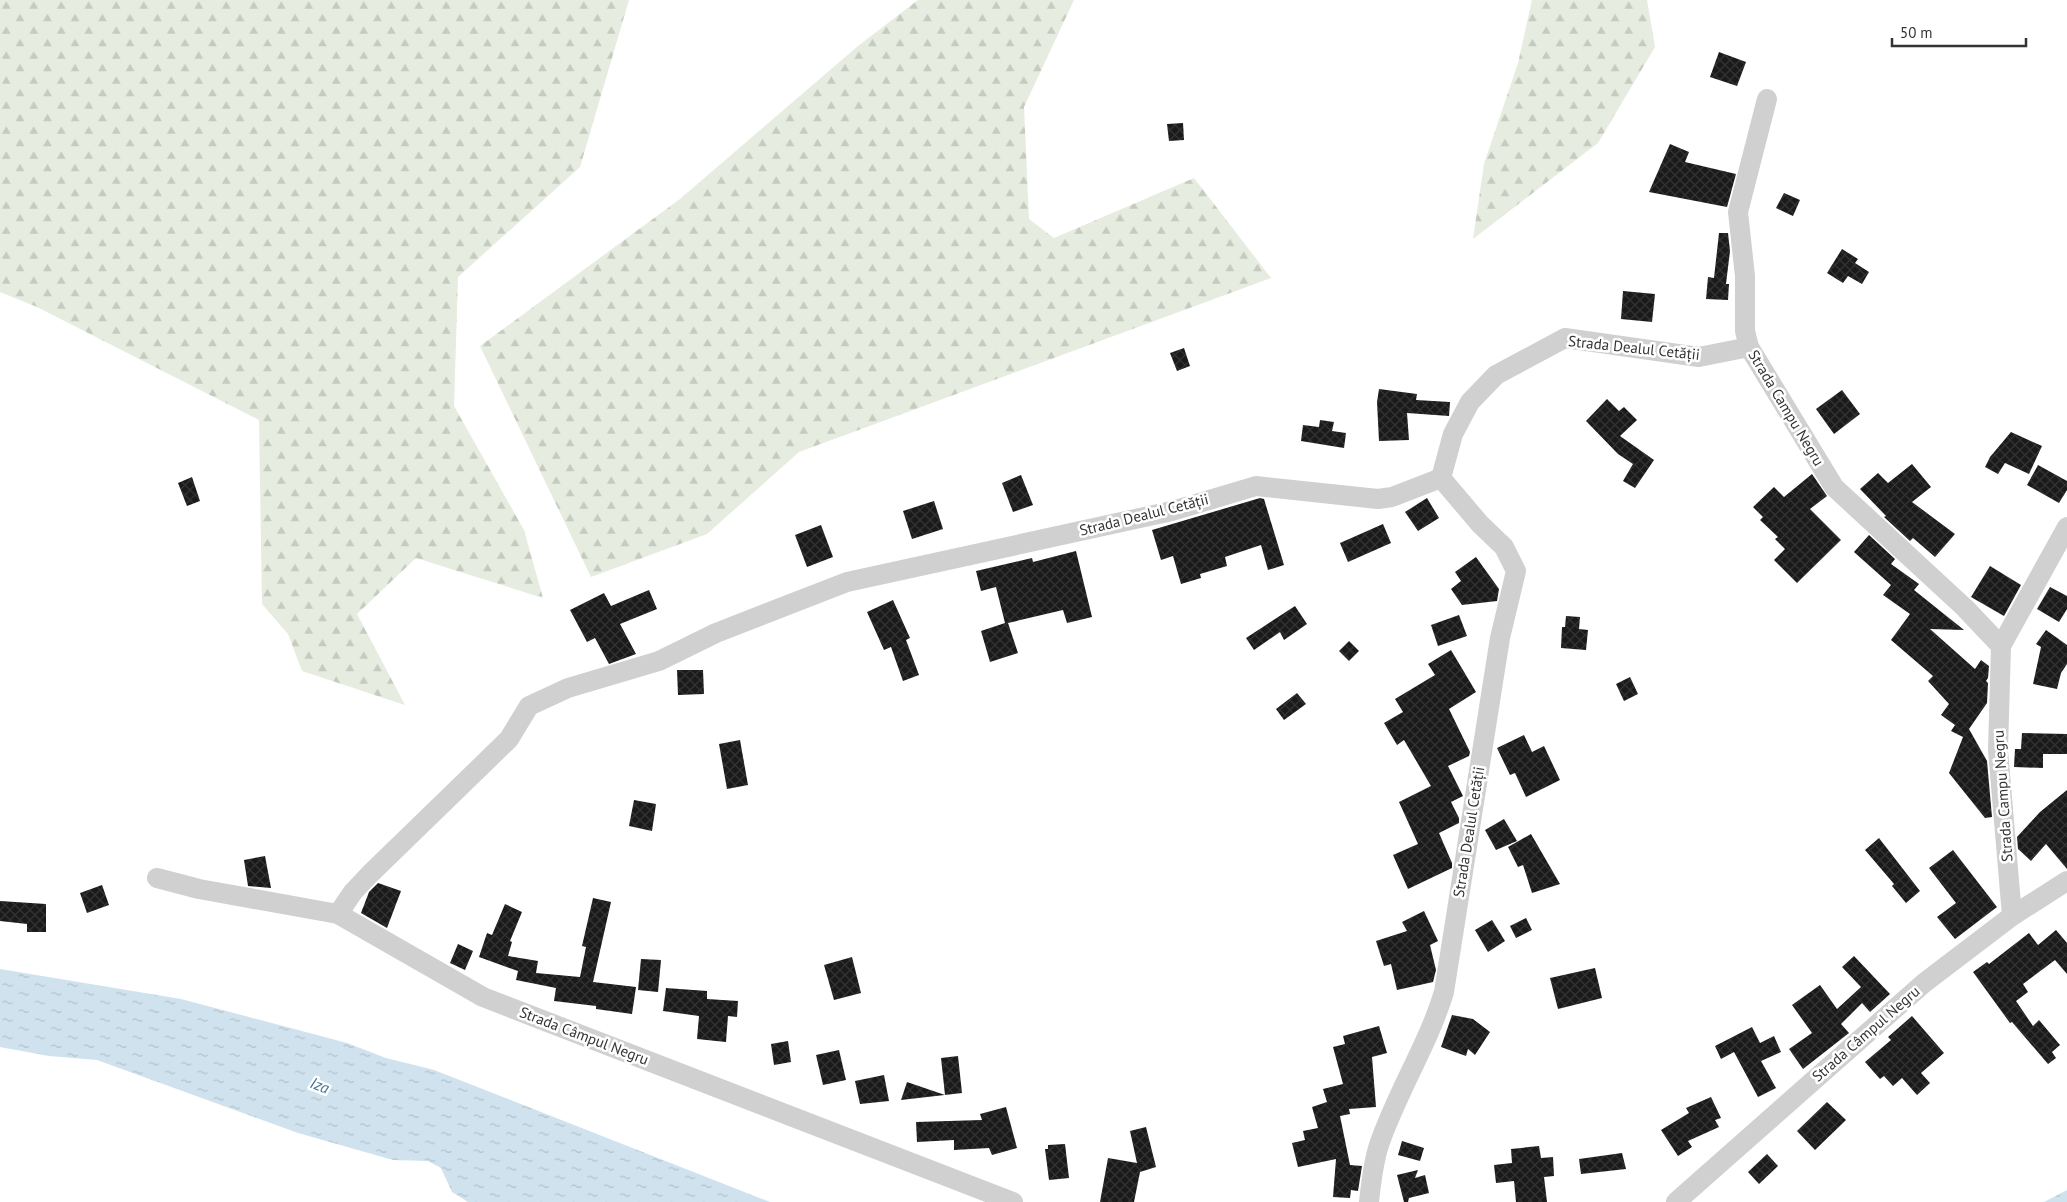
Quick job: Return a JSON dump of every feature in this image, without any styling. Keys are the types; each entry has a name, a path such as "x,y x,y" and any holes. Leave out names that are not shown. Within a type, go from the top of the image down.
{"street":[{"name":"Strada Campu Negru","path":"1767,99 1738,212 1745,276 1745,331 1748,347 1834,487 1965,608 2001,646"},
{"name":"Strada Dealul Cetății","path":"1441,478 1453,434 1470,402 1496,375 1565,338 1699,357 1748,347"},
{"name":"Strada Dealul Cetății","path":"338,914 353,892 369,875 509,739 529,706 568,688 659,661 716,633 847,582 1172,511 1256,486 1378,499 1392,497 1441,478"},
{"name":"Strada Dealul Cetății","path":"1369,1202 1378,1146 1397,1099 1427,1038 1444,992 1500,638 1516,571 1504,547 1480,524 1441,478"},
{"name":"Strada Campu Negru","path":"2012,916 1998,750 2001,646 2067,527"},
{"name":"Strada Câmpul Negru","path":"157,878 199,889 338,914 483,997 1013,1202"},
{"name":"Strada Câmpul Negru","path":"1676,1202 1924,983 2012,916 2067,881"}],"green space":[{"path":"0,0 629,0 580,167 458,277 454,406 524,530 543,598 416,558 357,614 405,705 302,671 288,634 262,604 259,420 37,307 0,292"},
{"path":"918,0 1074,0 1024,107 1029,219 1054,238 1194,178 1271,278 799,452 707,534 591,577 480,346 680,199 858,46"},
{"path":"1532,0 1647,0 1655,47 1598,143 1473,239 1484,164 1518,63"}],"water":[{"name":"Iza","path":"0,969 181,999 347,1043 386,1058 434,1070 770,1202 468,1202 452,1192 441,1168 428,1161 393,1160 298,1133 97,1060 49,1056 0,1047"},
{"path":"2067,1190 2067,1202 2044,1202"}],"building":[{"path":"1719,52 1746,62 1737,86 1710,77"},
{"path":"1183,123 1184,140 1169,141 1167,124"},
{"path":"1670,144 1689,152 1685,162 1736,174 1727,207 1649,192"},
{"path":"1784,193 1800,200 1793,216 1776,208"},
{"path":"1719,233 1728,233 1730,251 1726,284 1729,284 1728,300 1706,299 1708,277 1714,278"},
{"path":"1842,249 1858,259 1855,263 1869,272 1862,284 1848,276 1843,283 1827,273"},
{"path":"1623,291 1655,294 1652,322 1621,319"},
{"path":"1184,348 1190,366 1177,371 1170,353"},
{"path":"1379,389 1417,394 1416,400 1450,402 1449,416 1407,413 1409,440 1379,441 1377,402"},
{"path":"1842,390 1860,414 1834,434 1816,409"},
{"path":"1607,399 1619,411 1624,407 1637,420 1620,436 1654,460 1635,488 1623,481 1633,464 1618,454 1586,421"},
{"path":"1320,420 1334,422 1332,431 1346,433 1344,448 1301,441 1303,425 1319,427"},
{"path":"2011,432 2042,446 2029,474 2005,463 1998,474 1985,467 1990,457"},
{"path":"1912,464 1931,487 1912,502 1955,534 1935,557 1913,538 1910,541 1884,517 1886,516 1860,489 1878,473 1888,483"},
{"path":"2038,465 2067,481 2067,490 2059,503 2027,485"},
{"path":"1812,474 1827,496 1810,509 1841,540 1797,583 1774,560 1785,549 1775,539 1778,537 1760,520 1763,517 1753,507 1774,487 1784,497"},
{"path":"1021,475 1033,505 1013,512 1002,483"},
{"path":"192,477 200,501 187,506 178,483"},
{"path":"1260,498 1264,499 1284,565 1268,570 1261,545 1225,557 1227,566 1200,574 1201,578 1181,584 1173,556 1161,560 1152,530"},
{"path":"1427,498 1439,518 1418,531 1405,512"},
{"path":"934,501 943,529 912,539 903,511"},
{"path":"1383,524 1391,543 1348,562 1340,543"},
{"path":"821,525 833,557 807,567 795,535"},
{"path":"1869,535 1895,559 1891,564 1919,584 1914,590 1964,630 1930,629 1975,669 1981,660 1989,666 1986,681 1988,683 1987,703 1969,729 1987,761 1992,817 1985,818 1949,773 1963,737 1951,731 1955,725 1941,715 1949,704 1928,681 1933,676 1891,640 1910,614 1883,595 1891,585 1854,552"},
{"path":"1076,551 1092,617 1067,623 1063,610 1008,623 1018,653 990,662 981,631 1005,623 996,587 981,591 976,571 1032,558 1033,562"},
{"path":"1476,557 1499,589 1497,601 1462,605 1451,589 1461,581 1455,572"},
{"path":"1990,566 2021,585 2004,616 1971,597"},
{"path":"2050,587 2067,596 2067,609 2059,622 2037,609"},
{"path":"649,590 657,609 620,624 636,654 609,664 595,638 587,642 570,610 604,593 611,606"},
{"path":"893,600 910,638 906,640 919,675 903,681 891,647 884,650 867,612"},
{"path":"1295,606 1307,624 1284,640 1280,632 1254,650 1246,638"},
{"path":"1459,615 1467,636 1438,646 1431,625"},
{"path":"1566,616 1580,617 1579,629 1588,630 1586,650 1561,648 1562,627 1565,627"},
{"path":"2046,630 2067,645 2067,664 2061,673 2057,689 2033,684 2041,647 2036,644"},
{"path":"1349,641 1359,651 1349,661 1339,651"},
{"path":"1451,650 1476,692 1449,709 1470,752 1469,756 1448,766 1463,796 1451,802 1459,818 1459,823 1439,833 1452,863 1452,868 1408,889 1393,855 1418,844 1399,802 1431,786 1404,740 1397,745 1384,723 1403,712 1395,699 1435,675 1428,664"},
{"path":"677,670 703,670 704,694 678,695"},
{"path":"1630,677 1638,694 1624,701 1616,684"},
{"path":"1297,693 1306,704 1284,720 1276,709"},
{"path":"2022,733 2067,734 2067,754 2043,754 2043,768 2014,767 2015,749 2021,749"},
{"path":"1524,735 1532,752 1544,746 1560,780 1526,797 1515,773 1510,775 1497,748"},
{"path":"740,740 748,785 727,789 719,744"},
{"path":"2067,790 2067,869 2046,844 2031,861 2018,849 2017,837 2040,812"},
{"path":"634,800 656,804 652,831 629,826"},
{"path":"1504,819 1517,841 1496,850 1485,830"},
{"path":"1531,834 1560,884 1532,893 1523,865 1518,867 1508,847"},
{"path":"1879,838 1920,891 1906,903 1892,886 1894,884 1865,850"},
{"path":"1953,850 1997,907 1955,939 1937,917 1956,903 1929,868"},
{"path":"265,856 271,888 248,886 244,860"},
{"path":"378,883 401,891 387,928 361,913 369,892"},
{"path":"102,885 109,905 87,913 80,893"},
{"path":"593,898 611,902 593,982 636,987 632,1014 596,1009 596,1006 554,1001 556,988 516,980 518,971 479,957 487,933 492,935 505,904 522,912 510,941 512,942 508,956 538,961 536,973 580,977 586,947 582,946"},
{"path":"0,901 46,904 46,932 27,932 27,924 0,921"},
{"path":"1424,911 1438,941 1430,945 1436,970 1433,982 1397,990 1391,964 1384,966 1376,941 1407,931 1402,922"},
{"path":"1526,918 1532,930 1516,938 1510,926"},
{"path":"1492,920 1505,941 1488,952 1475,930"},
{"path":"2056,930 2067,943 2067,974 2055,960 2023,984 2028,992 2016,1001 2033,1026 2039,1020 2060,1045 2052,1052 2056,1058 2048,1064 2012,1022 2010,1023 1973,972 1987,962 1989,964 2029,933 2038,945"},
{"path":"458,944 473,951 465,970 450,963"},
{"path":"1854,956 1890,994 1870,1012 1862,1003 1841,1024 1849,1033 1803,1069 1789,1049 1812,1033 1792,1005 1820,985 1837,1009 1861,987 1842,967"},
{"path":"852,957 861,993 834,1000 824,965"},
{"path":"641,959 661,960 658,992 638,990"},
{"path":"1595,968 1602,998 1558,1009 1550,978"},
{"path":"666,988 707,991 707,999 738,1001 737,1017 728,1016 726,1042 697,1039 699,1016 663,1011"},
{"path":"1452,1015 1473,1019 1490,1032 1475,1055 1468,1049 1466,1056 1441,1047"},
{"path":"1912,1016 1944,1053 1921,1073 1930,1083 1917,1095 1902,1078 1893,1086 1884,1076 1880,1079 1865,1062 1891,1040 1888,1037"},
{"path":"1379,1026 1387,1053 1372,1057 1376,1107 1349,1109 1350,1114 1340,1116 1350,1165 1362,1166 1358,1191 1351,1190 1350,1198 1333,1197 1336,1159 1298,1167 1292,1143 1305,1140 1303,1131 1318,1128 1312,1107 1327,1102 1323,1089 1343,1084 1333,1047 1345,1044 1343,1036"},
{"path":"1752,1027 1760,1043 1774,1036 1781,1052 1761,1061 1776,1088 1758,1097 1734,1052 1721,1059 1715,1046"},
{"path":"788,1041 791,1062 774,1065 771,1044"},
{"path":"839,1050 846,1080 823,1085 816,1055"},
{"path":"958,1056 962,1093 945,1095 941,1058"},
{"path":"884,1075 889,1101 860,1104 855,1081"},
{"path":"907,1082 945,1095 901,1100"},
{"path":"1711,1097 1721,1118 1715,1120 1719,1127 1688,1141 1692,1147 1678,1156 1661,1130 1689,1113 1686,1108"},
{"path":"1827,1102 1846,1120 1815,1150 1797,1131"},
{"path":"1006,1107 1017,1148 992,1155 989,1148 954,1150 954,1140 917,1142 916,1122 982,1120 980,1114"},
{"path":"1146,1127 1156,1167 1140,1172 1134,1202 1100,1202 1108,1158 1137,1163 1130,1131"},
{"path":"1402,1141 1424,1148 1420,1161 1398,1155"},
{"path":"1065,1144 1069,1178 1049,1180 1045,1149 1048,1149 1048,1145"},
{"path":"1539,1146 1541,1158 1553,1157 1554,1176 1544,1177 1547,1202 1516,1202 1514,1181 1496,1183 1494,1165 1512,1163 1511,1149"},
{"path":"1622,1153 1626,1169 1581,1174 1579,1159"},
{"path":"1767,1154 1778,1166 1759,1184 1748,1172"},
{"path":"1418,1170 1415,1178 1425,1175 1429,1193 1409,1198 1408,1202 1404,1202 1397,1175"}]}
